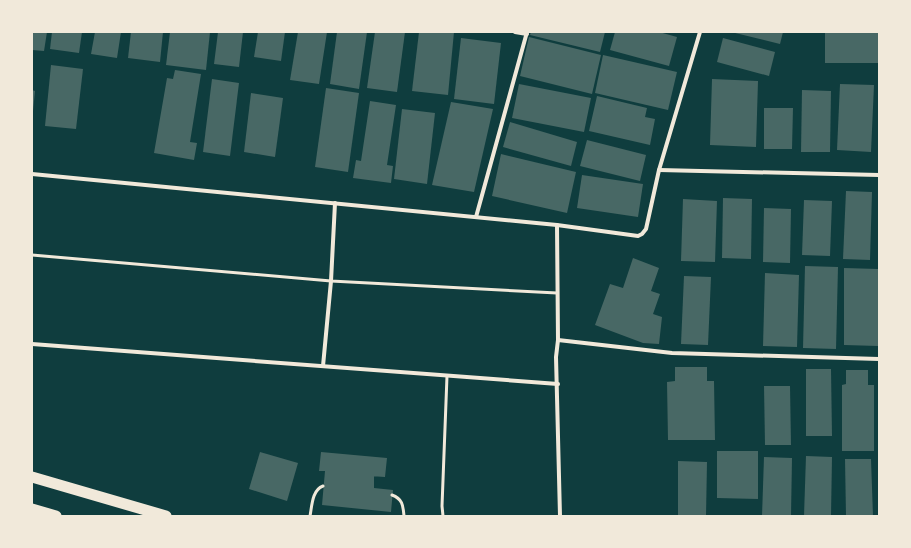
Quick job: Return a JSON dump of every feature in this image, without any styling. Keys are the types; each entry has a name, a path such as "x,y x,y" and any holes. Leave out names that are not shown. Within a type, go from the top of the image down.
{"highway":[{"path":"32,477 166,516"},
{"path":"32,509 56,516"}],"street":[{"path":"476,217 527,33 515,32"},
{"path":"32,174 557,225 638,236 646,229 659,170 700,32"},
{"path":"659,170 879,175"},
{"path":"323,366 331,281 335,203"},
{"path":"557,225 558,340 556,357 558,384 560,516"},
{"path":"558,340 672,353 879,359"},
{"path":"32,344 558,384"}],"lane":[{"path":"32,255 331,281 557,293"},
{"path":"443,516 442,506 447,376"},
{"path":"310,516 316,492 324,486"},
{"path":"392,495 399,498 402,503 404,516"}],"building":[{"path":"32,32 47,32 44,51 32,50"},
{"path":"52,32 82,32 79,53 50,49"},
{"path":"95,32 121,32 117,58 91,54"},
{"path":"131,32 163,32 160,62 128,58"},
{"path":"170,32 210,32 206,70 166,65"},
{"path":"218,32 243,32 239,67 214,64"},
{"path":"258,32 285,32 281,61 254,57"},
{"path":"298,32 327,32 319,84 290,80"},
{"path":"337,32 367,32 359,89 330,84"},
{"path":"375,32 405,32 397,92 367,88"},
{"path":"419,32 454,32 448,95 412,91"},
{"path":"531,32 605,32 600,52 530,35"},
{"path":"615,32 659,32 677,37 669,66 610,50"},
{"path":"731,32 783,32 780,44"},
{"path":"825,32 879,32 879,63 825,63"},
{"path":"529,37 601,55 592,94 520,76"},
{"path":"461,38 501,43 494,104 454,99"},
{"path":"723,38 775,52 769,76 717,62"},
{"path":"603,55 677,72 668,110 595,93"},
{"path":"51,65 83,69 76,129 45,126"},
{"path":"175,70 201,74 190,142 197,143 194,160 154,153 167,78 173,79"},
{"path":"212,79 239,83 230,156 203,152"},
{"path":"712,79 758,81 756,147 710,145"},
{"path":"519,84 591,98 584,132 512,118"},
{"path":"840,84 874,85 871,152 837,150"},
{"path":"326,88 359,93 348,172 315,167"},
{"path":"32,90 35,91 33,111 32,111"},
{"path":"802,90 831,91 830,152 801,152"},
{"path":"251,93 283,98 275,157 244,152"},
{"path":"597,96 647,108 645,117 655,119 650,145 589,131"},
{"path":"370,101 396,105 387,165 393,166 391,183 353,178 356,160 361,161"},
{"path":"451,102 493,109 474,192 432,185"},
{"path":"764,108 793,108 792,149 764,149"},
{"path":"402,109 435,113 427,184 394,179"},
{"path":"510,122 577,142 571,166 503,147"},
{"path":"587,140 646,155 640,181 580,166"},
{"path":"501,154 576,172 567,213 492,196"},
{"path":"582,175 643,184 638,217 577,208"},
{"path":"846,191 872,192 870,260 843,259"},
{"path":"723,198 752,199 751,259 722,258"},
{"path":"683,199 717,201 715,262 681,261"},
{"path":"804,200 832,201 830,256 802,255"},
{"path":"764,208 791,209 790,263 763,262"},
{"path":"633,258 659,268 651,291 660,294 653,314 662,317 659,344 643,343 595,325 610,284 623,288"},
{"path":"805,266 838,267 836,349 803,348"},
{"path":"844,268 878,269 878,346 844,345"},
{"path":"765,273 799,275 797,347 763,346"},
{"path":"684,276 711,277 708,345 681,344"},
{"path":"675,367 707,367 707,381 714,381 715,440 668,440 667,382 675,381"},
{"path":"806,369 831,369 832,436 806,436"},
{"path":"846,370 868,370 868,385 874,385 874,451 842,451 842,385 846,384"},
{"path":"764,386 790,386 791,445 765,445"},
{"path":"717,451 758,451 758,499 717,498"},
{"path":"260,452 298,463 287,501 249,489"},
{"path":"321,452 387,458 385,477 374,476 374,488 393,490 391,512 322,505 325,471 319,471"},
{"path":"806,456 832,457 831,516 804,516"},
{"path":"764,457 792,458 791,516 762,516"},
{"path":"845,459 871,459 873,516 846,516"},
{"path":"678,461 707,462 706,516 678,516"}]}
